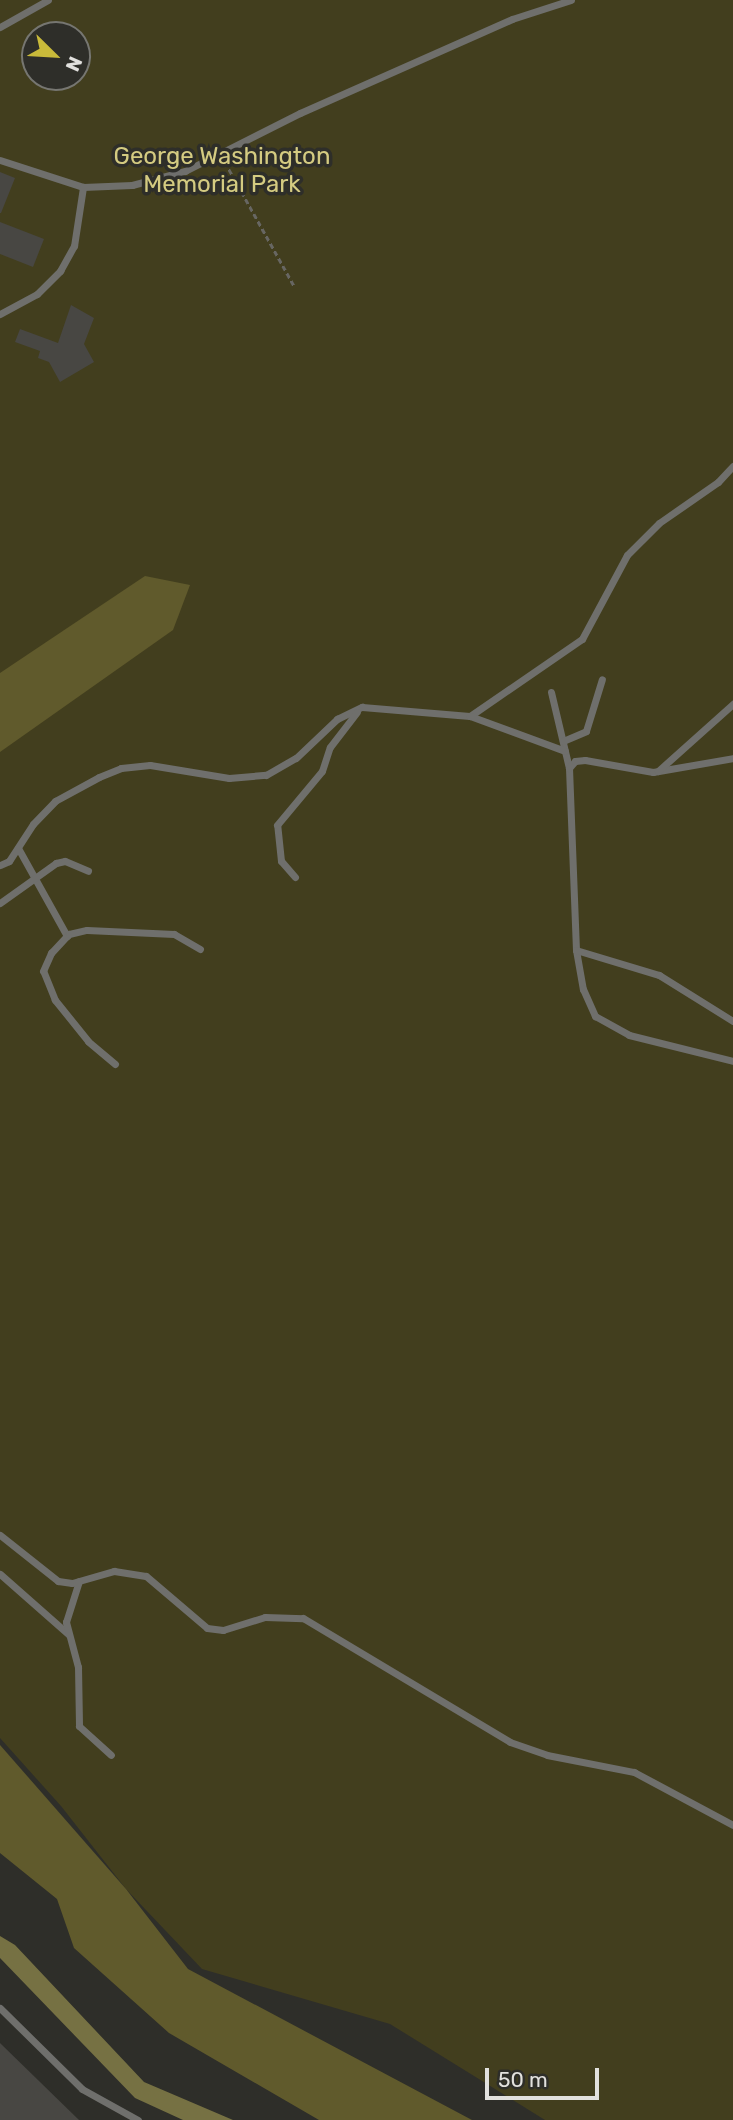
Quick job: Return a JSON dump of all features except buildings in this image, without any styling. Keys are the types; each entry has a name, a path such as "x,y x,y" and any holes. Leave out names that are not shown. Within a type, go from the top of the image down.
{"lane":[{"path":"0,27 48,0"},
{"path":"0,160 83,187 132,185 185,171 300,113 499,24 571,0"},
{"path":"0,314 37,293 60,271 74,246 83,187"},
{"path":"470,716 582,639 627,555 659,523 718,482 733,466"},
{"path":"563,741 586,730 602,679"},
{"path":"551,692 569,768 576,950 583,989 594,1016 605,1024 733,1061"},
{"path":"658,771 733,704"},
{"path":"295,877 281,861 277,825 322,771 340,729 362,706"},
{"path":"0,865 18,848 55,801 121,768 150,765 229,778 266,775 296,758 337,719 362,706 470,716 565,751"},
{"path":"569,768 575,761 584,760 658,771 702,760 733,758"},
{"path":"18,848 67,936"},
{"path":"0,903 34,878 65,861 88,871"},
{"path":"115,1064 88,1041 55,1000 43,971 67,936 87,930 144,930 174,934 200,949"},
{"path":"576,950 659,975 733,1021"},
{"path":"0,1535 46,1576 58,1581 79,1580 114,1571 146,1576 207,1628 223,1630 265,1617 303,1618 510,1742 547,1755 634,1772 733,1825"},
{"path":"0,1574 68,1634"},
{"path":"79,1580 67,1607 68,1634 78,1667 79,1726 111,1755"},
{"path":"0,2008 82,2090 138,2120"}],"path":[{"path":"220,153 295,287"}],"green space":[{"name":"George Washington Memorial Park","path":"0,0 733,0 733,2120 545,2120 390,2024 202,1969 126,1889 61,1806 0,1738"}],"shaded area":[{"path":"145,576 190,585 173,630 0,752 0,673"},
{"path":"0,1745 126,1889 188,1969 472,2120 319,2120 169,2033 74,1948 57,1899 0,1853"},
{"path":"0,1936 15,1945 144,2082 233,2120 183,2120 135,2098 0,1958"}]}
